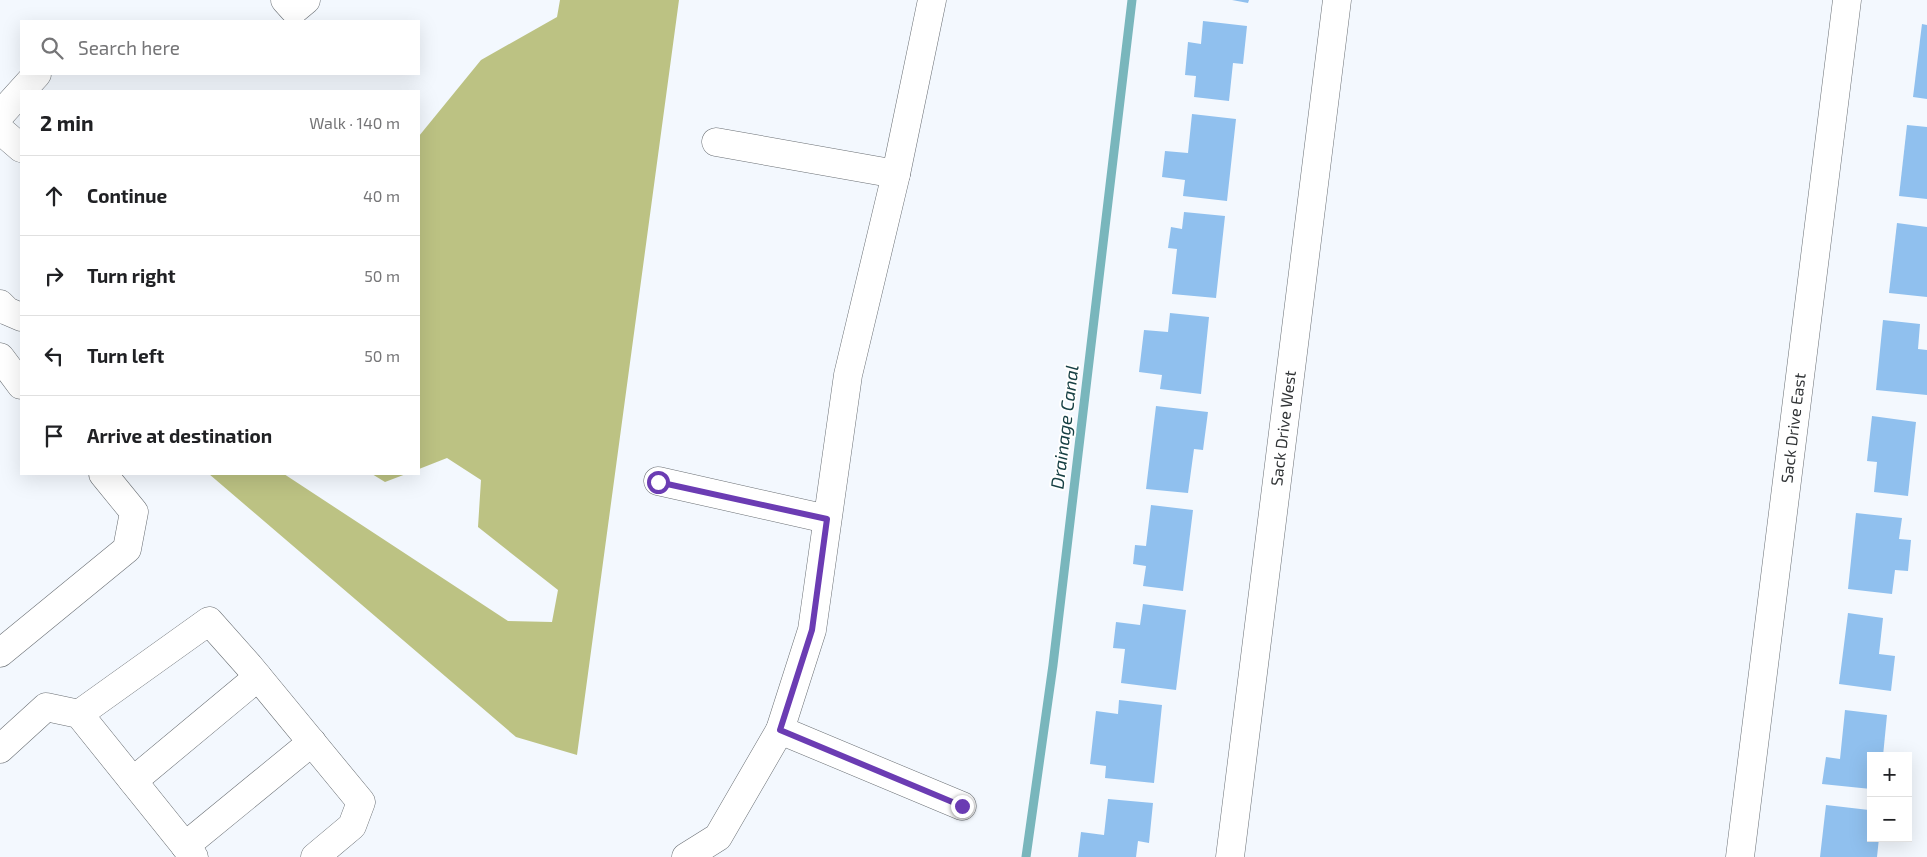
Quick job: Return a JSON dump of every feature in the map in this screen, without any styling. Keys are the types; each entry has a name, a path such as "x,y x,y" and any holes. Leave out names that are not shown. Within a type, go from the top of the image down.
{"street":[{"path":"285,0 294,10 306,0"},
{"path":"686,857 718,837 780,730 812,630 848,375 896,174 932,0"},
{"name":"Sack Drive West","path":"1230,857 1336,0"},
{"name":"Sack Drive East","path":"1740,857 1847,0"},
{"path":"22,90 36,75"},
{"path":"0,114 20,92"},
{"path":"0,130 20,147"},
{"path":"716,142 896,174"},
{"path":"0,304 7,312 20,317"},
{"path":"0,356 20,383"},
{"path":"0,654 127,550 134,512 104,475"},
{"path":"658,482 827,519"},
{"path":"79,714 209,621 258,677 361,802 352,826 315,857"},
{"path":"133,781 258,677"},
{"path":"0,749 46,707 79,714 190,852 312,742"},
{"path":"780,730 962,806"}],"green space":[{"path":"560,0 679,0 577,755 516,737 210,475 286,475 508,621 552,622 558,590 478,527 481,480 447,458 420,469 420,135 481,60 557,17"},
{"path":"374,475 403,475 385,482"}],"building":[{"path":"1232,0 1249,0 1248,3"},
{"path":"1203,21 1247,26 1243,64 1233,63 1229,101 1194,97 1196,76 1185,75 1188,42 1201,44"},
{"path":"1922,24 1927,25 1927,99 1913,97"},
{"path":"1192,114 1236,119 1227,201 1183,196 1185,180 1162,177 1165,151 1188,153"},
{"path":"1907,125 1927,127 1927,199 1899,196"},
{"path":"1184,212 1225,216 1216,298 1172,294 1177,249 1168,248 1171,227 1182,229"},
{"path":"1897,223 1927,227 1927,297 1889,293"},
{"path":"1170,313 1209,317 1201,394 1160,389 1162,375 1139,372 1144,330 1168,332"},
{"path":"1883,320 1920,324 1918,349 1927,350 1927,395 1876,390"},
{"path":"1156,406 1208,412 1203,450 1194,449 1188,493 1146,489"},
{"path":"1872,416 1916,422 1908,496 1874,492 1877,462 1867,461"},
{"path":"1151,505 1193,510 1183,591 1143,586 1146,566 1133,564 1135,545 1146,546"},
{"path":"1856,513 1902,518 1899,539 1911,540 1908,571 1895,570 1892,594 1848,589"},
{"path":"1143,604 1186,610 1176,690 1121,683 1125,649 1113,648 1116,622 1140,625"},
{"path":"1848,613 1883,618 1879,654 1895,656 1891,691 1839,684"},
{"path":"1119,700 1162,705 1154,783 1105,778 1106,766 1090,764 1096,711 1118,714"},
{"path":"1845,710 1887,715 1883,752 1867,752 1867,789 1822,784 1826,757 1840,759"},
{"path":"1108,799 1153,803 1149,843 1138,841 1136,857 1078,857 1081,832 1104,835"},
{"path":"1826,805 1867,810 1867,842 1879,842 1877,857 1820,857"}],"waterway":[{"name":"Drainage Canal","path":"1026,857 1053,665 1132,0"}],"route":[{"path":"658,482 827,519 812,630 780,730 962,806"}]}
